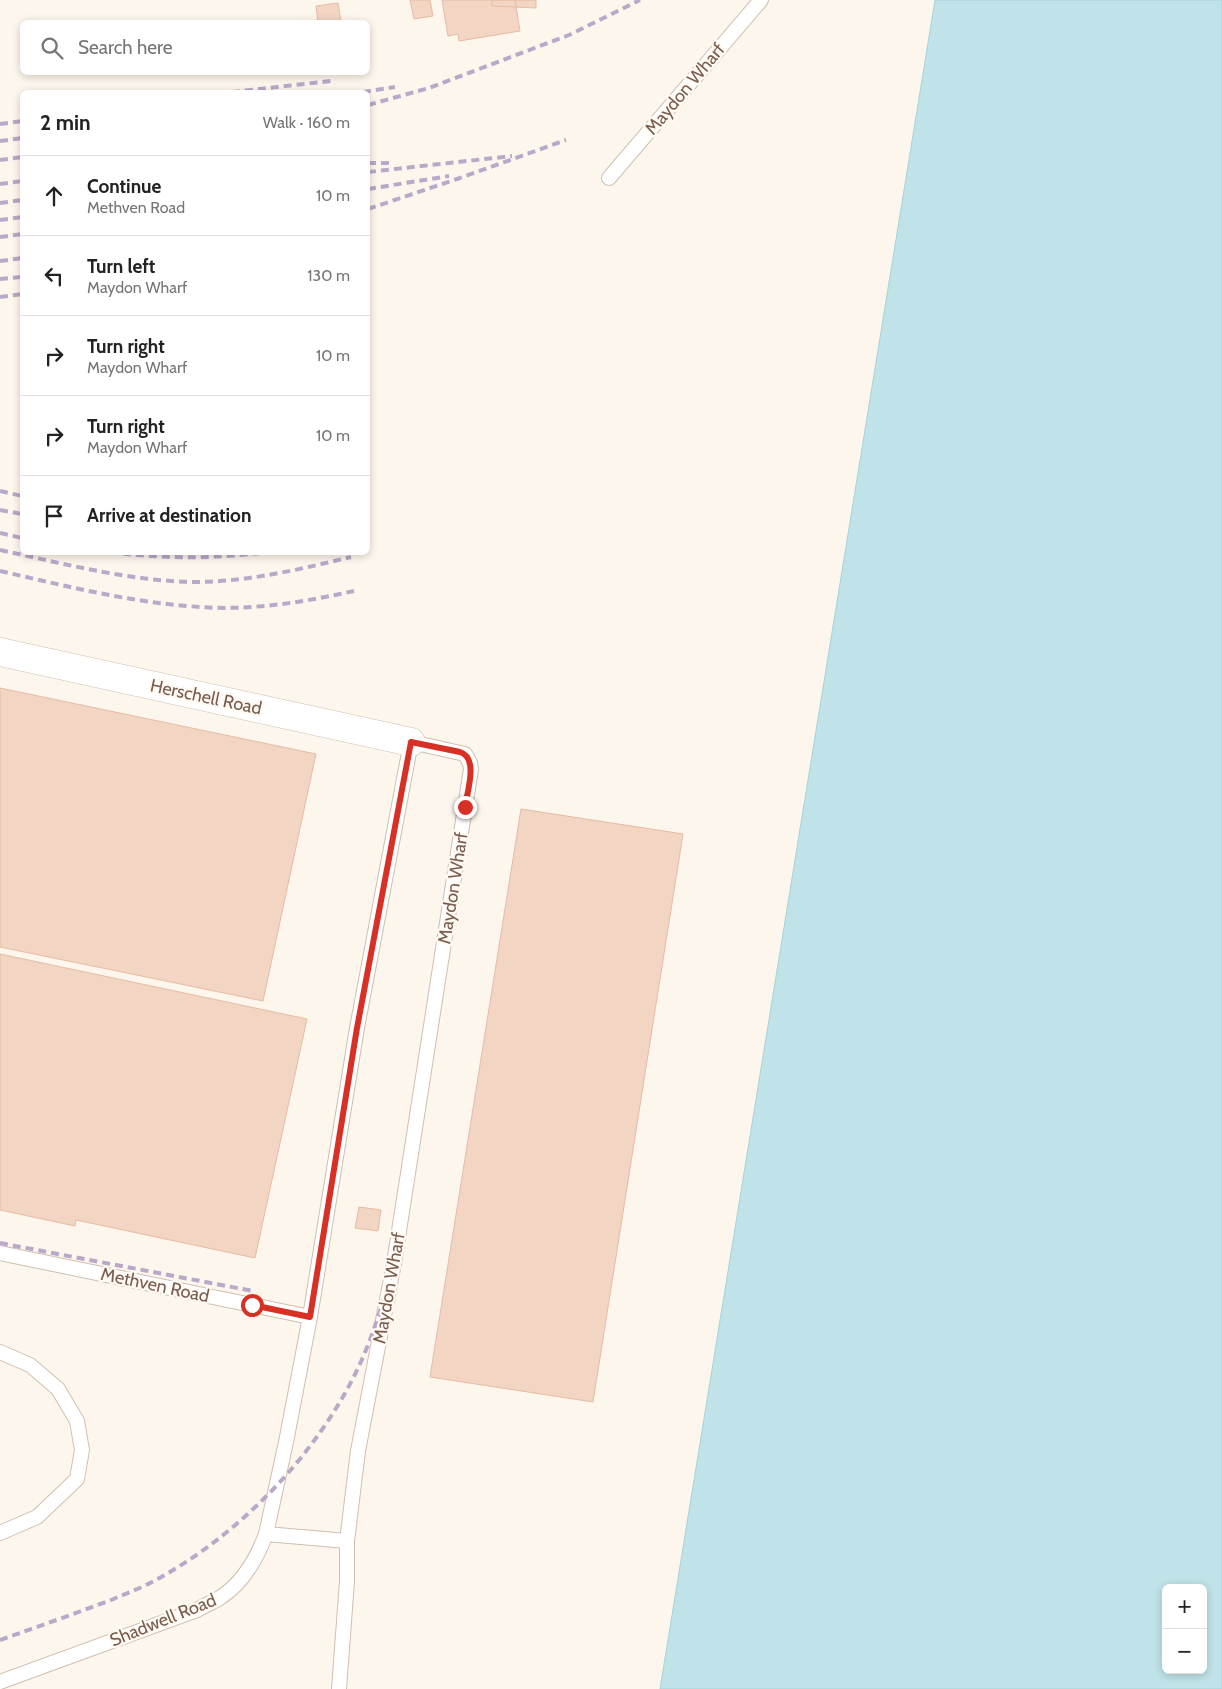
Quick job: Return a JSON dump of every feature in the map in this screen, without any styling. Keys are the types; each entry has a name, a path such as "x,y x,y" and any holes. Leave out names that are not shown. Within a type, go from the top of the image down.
{"street":[{"name":"Herschell Road","path":"0,652 411,742"}],"lane":[{"name":"Maydon Wharf","path":"609,178 761,0"},
{"name":"Maydon Wharf","path":"339,1689 347,1581 347,1541 358,1451 409,1174 471,769 465,754 411,742"},
{"path":"310,1317 357,1028 411,742"},
{"name":"Methven Road","path":"0,1253 310,1317"},
{"name":"Shadwell Road","path":"0,1682 197,1610 223,1596 242,1578 252,1565 266,1534 310,1317"},
{"path":"0,1352 30,1365 58,1389 77,1421 82,1450 77,1479 37,1518 0,1532"},
{"path":"266,1534 347,1541"}],"water":[{"path":"935,0 1222,0 1222,1689 660,1689"}],"building":[{"path":"410,0 430,0 433,16 414,19"},
{"path":"442,0 515,0 520,31 459,41 458,34 448,36"},
{"path":"492,0 536,0 536,8 492,6"},
{"path":"338,3 341,20 318,20 316,6"},
{"path":"0,688 316,754 263,1001 0,947"},
{"path":"521,809 683,834 593,1402 430,1377"},
{"path":"0,954 307,1019 255,1258 76,1220 75,1226 0,1210"},
{"path":"359,1207 381,1210 378,1231 355,1228"}],"railway":[{"path":"370,104 429,88 569,35 640,0"},
{"path":"250,90 331,81"},
{"path":"370,91 395,87"},
{"path":"0,124 20,121"},
{"path":"0,141 20,138"},
{"path":"370,208 566,140"},
{"path":"370,172 512,156"},
{"path":"0,160 20,157"},
{"path":"370,163 389,163"},
{"path":"370,189 449,176"},
{"path":"0,184 20,181"},
{"path":"0,203 20,200"},
{"path":"0,220 20,217"},
{"path":"0,237 20,234"},
{"path":"0,261 20,258"},
{"path":"0,279 20,277"},
{"path":"0,297 20,294"},
{"path":"0,491 20,496"},
{"path":"0,510 20,514"},
{"path":"0,533 20,538"},
{"path":"0,550 20,554"},
{"path":"23,555 124,576 200,582 257,577 351,557"},
{"path":"140,555 189,557 238,555"},
{"path":"0,571 117,596 164,604 209,608 271,605 354,591"},
{"path":"0,1243 253,1291"},
{"path":"0,1640 111,1600 146,1585 179,1567 210,1545 270,1493 320,1432 359,1366 377,1321 400,1244"}],"route":[{"path":"252,1305 310,1317 357,1028 411,742 465,754 471,769 465,807"}]}
